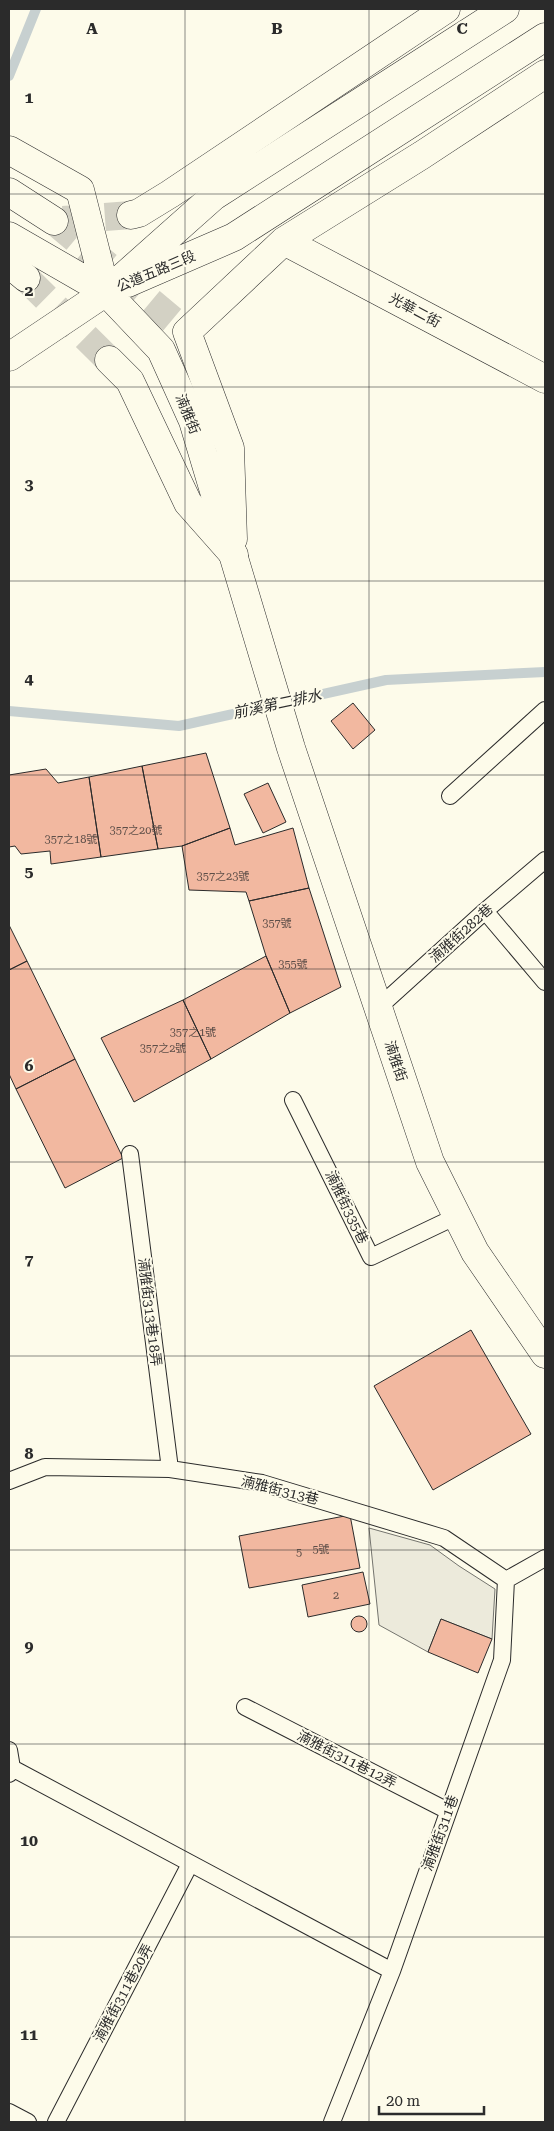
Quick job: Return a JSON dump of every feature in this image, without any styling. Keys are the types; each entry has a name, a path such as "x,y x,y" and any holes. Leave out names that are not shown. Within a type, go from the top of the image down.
{"street":[{"path":"131,215 139,213 170,194 446,9"},
{"name":"公道五路三段","path":"106,292 214,196 505,9"},
{"name":"公道五路三段","path":"106,292 234,237 545,37"},
{"path":"284,241 422,156 545,74"},
{"name":"湳雅街","path":"9,150 80,190 106,292"},
{"path":"9,192 54,220"},
{"name":"湳雅街","path":"234,556 230,448 187,332 284,241"},
{"name":"光華二街","path":"284,241 545,379"},
{"name":"湳雅街","path":"18,257 106,292 161,350 193,421 291,748 430,1162 474,1252 545,1354"},
{"path":"9,357 106,292"},
{"name":"湳雅街","path":"109,360 130,382 188,503 234,556"}],"lane":[{"path":"450,796 545,710"},
{"name":"湳雅街282巷","path":"378,1007 545,860"},
{"path":"485,911 545,982"},
{"name":"湳雅街335巷","path":"294,1100 371,1257 457,1216"},
{"name":"湳雅街313巷18弄","path":"130,1154 170,1469"},
{"name":"湳雅街313巷","path":"9,1481 45,1467 170,1469 262,1483 444,1538 506,1580"},
{"path":"506,1580 545,1558"},
{"name":"湳雅街311巷","path":"332,2122 392,1971 502,1660 506,1580"},
{"name":"湳雅街311巷12弄","path":"245,1707 448,1811"},
{"path":"9,1750 11,1771 392,1971"},
{"name":"湳雅街311巷20弄","path":"56,2122 190,1864"},
{"path":"9,2112 28,2122"}],"shaded area":[{"path":"369,1528 430,1545 495,1589 492,1639 441,1619 428,1652 379,1625"}],"building":[{"path":"353,703 375,730 353,749 331,721"},
{"path":"206,753 230,828 182,846 158,849 142,766"},
{"path":"142,766 158,849 101,857 89,777"},
{"path":"46,769 58,783 89,777 101,857 51,864 50,851 21,854 15,846 9,847 9,775"},
{"path":"268,783 286,822 263,833 244,794"},
{"path":"230,828 235,845 293,828 309,888 249,901 246,892 189,890 182,846"},
{"path":"309,888 341,987 290,1013 266,956 249,901"},
{"path":"9,925 27,961 9,970"},
{"path":"266,956 290,1013 211,1059 183,1000"},
{"path":"27,961 75,1059 16,1089 9,1074 9,970"},
{"path":"183,1000 211,1059 134,1102 101,1038"},
{"path":"75,1059 123,1158 65,1188 16,1089"},
{"path":"471,1330 531,1434 433,1490 374,1386"},
{"path":"350,1515 360,1568 249,1588 239,1536"},
{"path":"363,1572 370,1604 308,1617 302,1585"},
{"path":"356,1616 362,1616 367,1621 365,1630 356,1632 351,1627 351,1621"},
{"path":"441,1619 492,1639 478,1673 428,1652"}],"waterway":[{"path":"9,76 36,9"},
{"name":"前溪第二排水","path":"9,711 179,726 386,680 545,672"}],"tunnel":[{"path":"63,220 131,215"},
{"path":"54,221 187,332"},
{"path":"26,278 109,360"}]}
